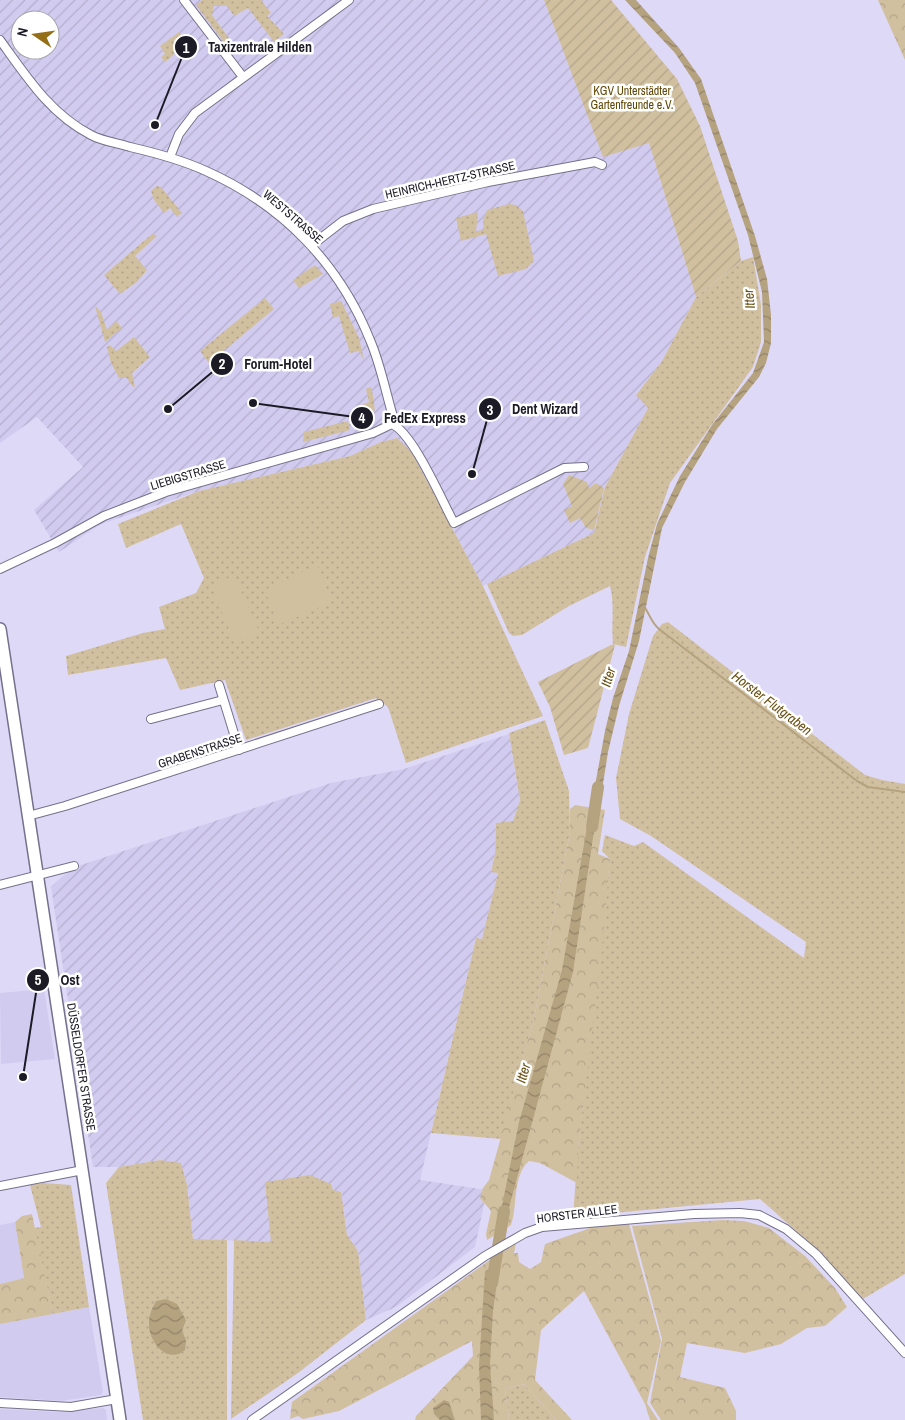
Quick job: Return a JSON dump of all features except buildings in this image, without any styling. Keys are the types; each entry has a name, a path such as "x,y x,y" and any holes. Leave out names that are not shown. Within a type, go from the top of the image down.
{"main road":[{"name":"DÜSSELDORFER STRASSE","path":"0,629 120,1420"}],"street":[{"path":"184,0 242,77"},
{"path":"170,157 179,134 195,113 349,0"},
{"name":"WESTSTRASSE","path":"0,40 42,97 68,120 91,135 170,157 206,171 250,194 312,245 346,290 370,341 392,413 392,424"},
{"name":"HEINRICH-HERTZ-STRASSE","path":"312,245 343,221 373,209 506,179 595,162 602,165"},
{"path":"392,424 400,427 411,441 454,524 564,468 584,468"},
{"name":"LIEBIGSTRASSE","path":"0,569 55,543 104,516 166,492 369,435 392,424"},
{"path":"219,685 239,750"},
{"path":"151,719 223,700"},
{"name":"GRABENSTRASSE","path":"28,816 379,704"},
{"path":"0,885 38,877 74,866"},
{"path":"0,1186 83,1170"},
{"name":"HORSTER ALLEE","path":"252,1420 484,1256 525,1233 542,1227 557,1225 694,1214 740,1213 759,1215 786,1229 816,1254 905,1353"},
{"path":"0,1403 71,1406 118,1399"}],"shaded area":[{"path":"0,0 544,0 603,156 649,143 696,297 662,361 636,394 648,408 605,487 594,533 483,586 411,451 397,438 381,442 350,456 199,491 101,524 59,552 34,510 83,467 37,417 0,443"},
{"path":"509,734 520,800 513,821 496,823 495,854 491,871 498,873 482,939 476,938 420,1180 487,1190 475,1247 396,1307 366,1320 358,1251 347,1235 341,1192 271,1242 193,1239 187,1185 160,1160 119,1167 93,1167 51,887 72,868 331,783 404,769"},
{"path":"44,989 55,1059 1,1064 0,993"},
{"path":"15,1222 24,1278 0,1284 0,1225"},
{"path":"89,1307 103,1392 101,1395 61,1401 0,1397 0,1324"},
{"path":"103,1408 106,1410 107,1420 0,1420 0,1409 59,1412"}],"green space":[{"path":"202,0 261,0 271,13 267,16 284,34 274,42 248,8 234,16 227,6 214,6 212,15 237,49 232,53 196,5"},
{"name":"KGV Unterstädter Gartenfreunde e.V.","path":"544,0 611,0 677,79 700,126 738,241 741,261 696,297 649,143 603,157"},
{"path":"878,0 905,0 905,60"},
{"path":"179,32 186,41 192,36 194,38 165,62 161,57 165,54 160,46"},
{"path":"157,186 161,187 182,213 177,217 170,208 164,213 154,200 151,191"},
{"path":"509,204 516,205 523,211 534,261 526,269 498,276 486,234 461,241 456,218 478,212 476,231 484,230 483,221 487,210"},
{"path":"152,234 157,236 135,256 147,270 137,282 120,294 104,275"},
{"path":"753,257 761,305 761,342 753,367 670,483 645,557 626,647 613,644 610,586 569,606 522,635 513,636 509,633 487,584 594,533 605,487 648,408 636,395 662,361 696,297 741,261"},
{"path":"315,265 323,274 299,288 293,280"},
{"path":"265,298 274,309 209,363 200,351"},
{"path":"341,301 359,338 364,361 359,351 350,353 339,316 333,318 330,304"},
{"path":"95,306 101,312 107,330 116,321 122,328 105,342"},
{"path":"134,337 150,357 132,373 135,387 132,386 127,378 119,378 111,363 107,347 110,345 116,351"},
{"path":"371,387 374,400 372,419 363,426 354,427 352,421 362,405 369,402 366,389"},
{"path":"348,421 350,430 303,442 304,432"},
{"path":"397,438 411,451 483,586 543,716 406,763 388,707 376,698 246,740 225,680 180,690 166,658 68,675 66,656 143,633 165,629 159,607 196,593 204,578 181,524 126,548 118,524 199,491 350,456 381,442"},
{"path":"569,475 587,482 589,488 596,483 604,488 594,530 586,528 580,518 570,523 564,510 572,506 563,484"},
{"path":"317,565 332,602 282,623 276,620 265,590"},
{"path":"227,578 237,581 260,634 235,643 211,586"},
{"path":"668,622 865,775 905,784 905,1274 863,1299 820,1252 760,1199 573,1217 578,1148 610,859 602,851 605,835 634,846 643,842 804,958 806,942 651,836 620,819 616,778 629,714 653,636 662,624"},
{"path":"613,644 615,645 588,748 564,755 550,707 538,682"},
{"path":"545,720 569,791 570,832 534,1018 501,1139 431,1133 476,938 482,939 498,873 491,872 495,854 496,823 513,821 520,800 509,733"},
{"path":"575,805 605,810 598,854 610,859 601,958 578,1148 577,1183 540,1163 529,1161 520,1175 511,1225 487,1240 486,1234 491,1211 480,1198 483,1188 489,1180 534,1018 570,832 570,809"},
{"path":"160,1160 181,1163 187,1185 193,1239 227,1240 227,1420 143,1420 106,1183 119,1167"},
{"path":"310,1175 331,1184 333,1190 341,1192 347,1235 358,1251 366,1320 298,1373 231,1419 234,1240 271,1242 265,1182"},
{"path":"44,1183 71,1185 89,1307 53,1314 34,1228 41,1227 30,1185"},
{"path":"32,1214 53,1314 0,1324 0,1284 24,1278 15,1222 22,1216"},
{"path":"722,1220 744,1221 769,1228 805,1256 835,1288 847,1307 825,1326 807,1328 781,1344 745,1353 687,1343 680,1377 725,1388 736,1411 736,1420 661,1420 650,1403 662,1339 632,1226"},
{"path":"629,1224 661,1341 647,1403 658,1420 650,1420 645,1404 584,1291 541,1330 535,1380 572,1420 556,1420 524,1384 505,1389 509,1420 415,1420 416,1416 473,1356 472,1341 339,1411 303,1419 298,1416 290,1419 292,1402 512,1244 516,1243 514,1253 518,1253 519,1262 530,1269 541,1262 545,1244 596,1226"},
{"path":"524,1384 556,1420 509,1420 505,1389"}],"water":[{"path":"625,0 636,0 679,48 701,79 755,236 767,279 771,315 771,343 766,363 759,377 717,429 685,482 662,528 639,641 619,706 608,752 600,803 592,802 605,731 613,698 629,651 657,524 680,476 712,425 753,373 764,342 762,292 748,235 695,83 675,53"},
{"path":"590,810 597,811 573,972 504,1226 497,1230 519,1122 562,970"},
{"path":"500,1262 493,1311 490,1364 494,1420 481,1420 479,1366 485,1271"},
{"path":"166,1299 177,1304 186,1320 182,1331 186,1340 185,1350 179,1354 172,1355 160,1349 155,1344 150,1330 151,1312 156,1301"},
{"path":"444,1400 449,1402 455,1420 440,1420 434,1414 433,1408"}],"waterway":[{"name":"Horster Flutgraben","path":"644,606 659,629 857,781 868,787 905,792"},
{"name":"Itter","path":"592,827 598,787"},
{"name":"Itter","path":"492,1283 504,1211"}],"place":[{"name":"Taxizentrale Hilden","path":"155,125"},
{"name":"FedEx Express","path":"253,403"},
{"name":"Forum-Hotel","path":"168,409"},
{"name":"Dent Wizard","path":"472,474"},
{"name":"Ost","path":"23,1077"}]}
